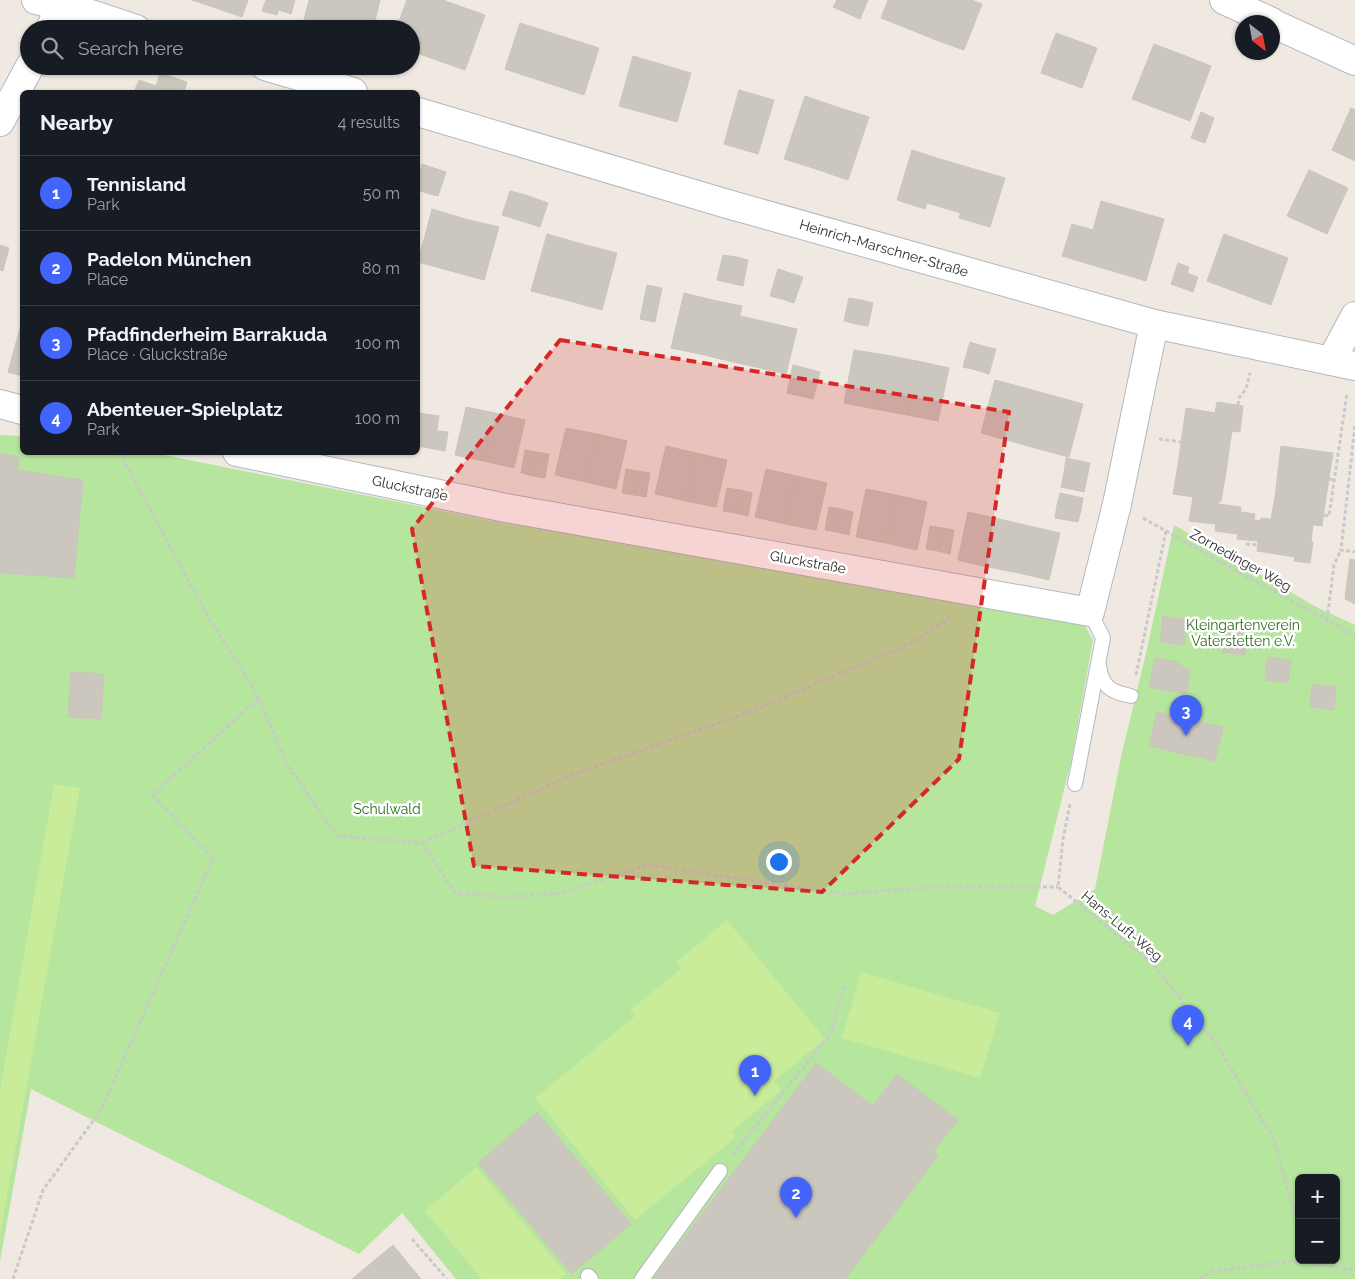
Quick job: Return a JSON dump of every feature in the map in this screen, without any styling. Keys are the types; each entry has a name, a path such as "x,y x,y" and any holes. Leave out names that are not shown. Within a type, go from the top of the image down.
{"street":[{"path":"1224,0 1255,15"},
{"path":"49,12 96,7 120,20"},
{"path":"1280,27 1355,61"},
{"path":"0,122 25,75"},
{"path":"295,75 346,90"},
{"name":"Heinrich-Marschner-Straße","path":"420,113 734,206 1154,324 1345,371"},
{"path":"1345,371 1355,316"},
{"path":"1090,612 1117,504 1154,324"},
{"path":"0,404 20,409"},
{"name":"Gluckstraße","path":"251,455 506,508 1090,612"}],"lane":[{"path":"1075,784 1103,638 1090,612"},
{"path":"1098,663 1101,678 1108,688 1117,693 1131,696"},
{"path":"642,1279 720,1171"}],"path":[{"path":"1238,405 1239,398 1246,389 1250,370"},
{"path":"1324,515 1329,516 1345,371"},
{"path":"1327,620 1334,565 1342,550 1355,426"},
{"path":"1157,439 1181,442"},
{"path":"121,455 209,618 259,698 286,763 337,836 422,843 577,773 749,712 912,643 986,594"},
{"path":"1329,479 1334,480"},
{"name":"Zornedinger Weg","path":"1117,504 1355,635"},
{"path":"1131,696 1166,532"},
{"path":"1246,544 1258,545"},
{"path":"1342,550 1355,552"},
{"path":"13,1279 43,1190 101,1110 213,858 152,795 259,698"},
{"path":"422,843 455,893 500,897 562,893 648,865 843,894 934,887 1058,887 1063,839 1075,784"},
{"name":"Hans-Luft-Weg","path":"1058,887 1153,964 1216,1042 1273,1138 1296,1219"},
{"path":"720,1171 831,1033 845,983"},
{"path":"412,1239 447,1279"},
{"path":"1200,1279 1212,1270 1295,1262"},
{"path":"1321,1264 1355,1270"}],"highlighted area":[{"path":"560,340 1009,412 959,759 822,892 474,866 412,529"}],"green space":[{"path":"0,435 20,436 20,455 164,455 508,524 705,553 1082,621 1093,640 1071,762 1035,906 1053,915 1095,889 1121,757 1174,525 1318,608 1355,625 1355,1279 456,1279 402,1213 359,1254 31,1089 0,1261"},
{"path":"54,784 80,788 0,1235 0,1090"},
{"path":"727,920 825,1039 774,1081 781,1090 731,1132 735,1138 635,1220 535,1098 635,1016 630,1010 681,969 676,962"},
{"path":"861,972 1000,1013 980,1078 842,1038"},
{"path":"476,1167 566,1274 560,1279 482,1279 425,1211"}],"building":[{"path":"192,0 215,0 213,7"},
{"path":"215,0 248,0 242,17 213,7"},
{"path":"266,0 281,0 277,15 262,11"},
{"path":"282,0 295,0 291,14 279,10"},
{"path":"309,0 345,0 339,20 304,20"},
{"path":"345,0 380,0 375,20 339,20"},
{"path":"407,0 443,0 448,2 428,57 420,54 420,20 399,20"},
{"path":"837,0 868,0 860,19 833,7"},
{"path":"888,0 920,0 909,29 881,18"},
{"path":"920,0 952,0 936,40 909,29"},
{"path":"952,0 971,0 982,4 964,50 936,40"},
{"path":"448,2 485,15 465,70 428,57"},
{"path":"520,23 599,48 584,95 505,69"},
{"path":"1056,33 1097,48 1082,88 1041,73"},
{"path":"1154,44 1183,55 1161,110 1132,99"},
{"path":"1183,55 1211,66 1190,121 1161,110"},
{"path":"633,56 691,73 677,122 619,106"},
{"path":"159,75 166,75 187,82 185,90 169,90 156,86"},
{"path":"139,80 169,90 135,90"},
{"path":"739,90 774,100 758,154 724,144"},
{"path":"805,96 837,107 816,169 784,159"},
{"path":"837,107 869,117 848,180 816,169"},
{"path":"1351,108 1355,110 1355,161 1332,150"},
{"path":"1201,112 1214,118 1205,143 1191,138"},
{"path":"912,150 940,159 925,209 897,200"},
{"path":"940,159 974,169 961,213 927,203"},
{"path":"422,164 434,168 426,193 420,191"},
{"path":"434,168 446,172 438,196 426,193"},
{"path":"974,169 1005,178 990,227 959,218"},
{"path":"1309,170 1348,188 1327,234 1287,216"},
{"path":"510,191 522,194 515,219 502,215"},
{"path":"523,194 548,203 540,227 515,219"},
{"path":"1101,201 1164,219 1146,281 1062,256 1072,224 1093,230"},
{"path":"432,209 465,219 451,271 420,263 420,254"},
{"path":"465,219 499,227 484,280 451,271"},
{"path":"547,234 582,244 566,300 531,291"},
{"path":"1224,234 1256,246 1239,293 1207,281"},
{"path":"582,244 617,253 602,310 566,300"},
{"path":"0,245 9,248 3,271 0,270"},
{"path":"1256,246 1288,258 1271,305 1239,293"},
{"path":"723,255 736,257 730,283 717,280"},
{"path":"736,257 748,260 743,286 730,283"},
{"path":"1178,263 1189,267 1182,288 1171,284"},
{"path":"778,269 790,273 782,299 770,296"},
{"path":"790,273 803,277 794,303 782,299"},
{"path":"1187,273 1198,277 1193,292 1182,288"},
{"path":"647,285 662,288 655,322 640,319"},
{"path":"684,293 712,300 700,354 671,348"},
{"path":"849,298 861,300 856,324 844,321"},
{"path":"712,300 742,306 729,361 700,354"},
{"path":"861,300 873,303 868,326 856,324"},
{"path":"740,316 797,329 786,374 729,361"},
{"path":"20,328 20,375 8,372"},
{"path":"970,342 983,346 976,370 963,367"},
{"path":"983,346 996,349 989,374 976,370"},
{"path":"854,350 886,355 875,409 844,403"},
{"path":"886,355 917,361 907,415 875,409"},
{"path":"917,361 949,368 938,421 907,415"},
{"path":"793,365 820,372 813,399 787,393"},
{"path":"995,380 1025,388 1010,441 981,433"},
{"path":"1025,388 1054,396 1039,449 1010,441"},
{"path":"1054,396 1083,404 1069,457 1039,449"},
{"path":"1217,402 1243,406 1240,432 1232,431 1230,443 1182,436 1186,408 1215,413"},
{"path":"466,407 495,413 484,461 455,455"},
{"path":"420,413 439,416 434,449 420,446"},
{"path":"495,413 525,420 514,468 484,461"},
{"path":"566,428 597,434 586,482 555,475"},
{"path":"437,431 448,432 445,451 434,449"},
{"path":"597,434 627,441 616,489 586,482"},
{"path":"1182,436 1230,443 1226,472 1178,465"},
{"path":"666,446 696,453 686,501 655,494"},
{"path":"1281,446 1333,453 1325,504 1275,497"},
{"path":"525,450 537,452 533,476 521,473"},
{"path":"537,452 549,454 545,478 533,476"},
{"path":"0,453 19,457 17,470 0,468"},
{"path":"696,453 727,460 716,507 686,501"},
{"path":"1066,458 1090,463 1087,478 1064,473"},
{"path":"1178,465 1226,472 1221,501 1173,494"},
{"path":"0,468 83,480 74,578 0,573"},
{"path":"626,469 638,471 634,495 622,493"},
{"path":"766,469 796,476 785,524 755,517"},
{"path":"638,471 650,473 646,497 634,495"},
{"path":"1064,473 1087,478 1084,492 1061,487"},
{"path":"796,476 827,483 816,530 785,524"},
{"path":"727,488 740,490 735,513 723,511"},
{"path":"866,489 896,495 886,543 856,537"},
{"path":"740,490 752,493 748,516 735,513"},
{"path":"1060,493 1083,498 1081,510 1057,505"},
{"path":"896,495 927,502 917,550 886,543"},
{"path":"1193,497 1219,501 1216,524 1189,521"},
{"path":"1275,497 1325,504 1322,526 1271,519"},
{"path":"1218,504 1241,507 1238,534 1215,531"},
{"path":"1057,505 1081,510 1078,522 1055,518"},
{"path":"829,507 841,509 837,532 825,530"},
{"path":"841,509 853,512 849,535 837,532"},
{"path":"968,512 999,519 988,567 958,560"},
{"path":"1241,512 1255,514 1254,520 1261,521 1258,541 1237,539"},
{"path":"1261,518 1313,524 1310,563 1294,561 1295,557 1257,551"},
{"path":"999,519 1029,526 1019,573 988,567"},
{"path":"930,526 942,528 938,551 926,549"},
{"path":"1029,526 1060,533 1049,580 1019,573"},
{"path":"942,528 954,530 950,554 938,551"},
{"path":"1350,559 1355,560 1355,604 1345,599"},
{"path":"1163,616 1188,620 1184,645 1160,642"},
{"path":"1224,629 1248,632 1245,655 1222,652"},
{"path":"1267,657 1291,660 1288,683 1265,680"},
{"path":"1155,658 1176,662 1170,691 1149,687"},
{"path":"1176,662 1190,671 1186,694 1170,691"},
{"path":"71,672 104,674 101,719 68,717"},
{"path":"1312,684 1336,687 1334,710 1310,707"},
{"path":"1157,712 1223,727 1215,761 1149,746"},
{"path":"816,1063 873,1106 897,1074 958,1120 933,1152 938,1156 845,1279 653,1279"},
{"path":"537,1112 631,1224 572,1274 478,1163"},
{"path":"393,1245 421,1279 352,1279"}],"place":[{"name":"Pfadfinderheim Barrakuda","path":"1186,736"},
{"name":"Abenteuer-Spielplatz","path":"1188,1046"},
{"name":"Tennisland","path":"755,1096"},
{"name":"Padelon München","path":"796,1218"}],"park label":[{"name":"Kleingartenverein Vaterstetten e.V.","path":"1243,634"},
{"name":"Schulwald","path":"387,809"}]}
